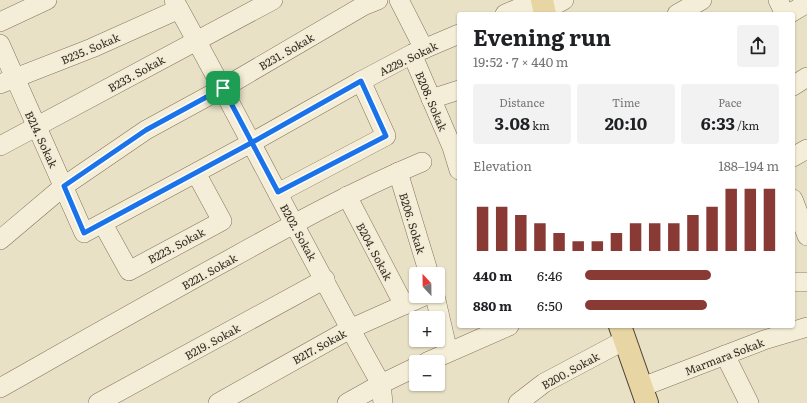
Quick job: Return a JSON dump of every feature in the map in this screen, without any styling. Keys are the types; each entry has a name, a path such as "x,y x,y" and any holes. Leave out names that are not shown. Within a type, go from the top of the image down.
{"main road":[{"path":"622,333 645,395"}],"street":[{"path":"0,22 46,0"},
{"name":"B233. Sokak","path":"0,146 273,0"},
{"name":"B231. Sokak","path":"0,240 64,186 146,130 223,88 362,6 378,0"},
{"name":"B208. Sokak","path":"399,0 418,51 431,99 452,147 457,163"},
{"path":"514,12 564,0"},
{"path":"778,0 784,12"},
{"path":"792,12 807,3"},
{"name":"B202. Sokak","path":"176,4 223,88 350,329 381,384 383,403"},
{"name":"B235. Sokak","path":"7,81 92,48 176,4"},
{"path":"682,12 701,6"},
{"name":"A229. Sokak","path":"84,233 251,143 361,81 418,51 457,35"},
{"name":"B214. Sokak","path":"0,44 7,81 36,128 64,186 84,233"},
{"path":"795,85 807,77"},
{"path":"278,192 386,136 361,81"},
{"path":"431,99 457,91"},
{"path":"795,156 807,149"},
{"name":"B221. Sokak","path":"0,388 294,224 347,196 422,162"},
{"name":"B206. Sokak","path":"398,172 427,267"},
{"name":"B223. Sokak","path":"103,224 129,270 222,221 196,173"},
{"name":"B204. Sokak","path":"347,196 404,305"},
{"path":"795,203 805,223"},
{"name":"B219. Sokak","path":"98,403 325,279"},
{"path":"795,282 807,282"},
{"name":"B217. Sokak","path":"218,403 350,329 409,303"},
{"path":"437,303 448,352"},
{"name":"Marmara Sokak","path":"645,395 725,355 764,340 807,327"},
{"path":"442,355 504,328"},
{"name":"B200. Sokak","path":"518,403 544,383 622,333"},
{"path":"725,355 749,403"},
{"path":"347,403 409,370"}],"route":[{"path":"223,88 146,130 64,186 84,233 251,143 361,81 386,136 278,192 251,143 223,88"}]}
